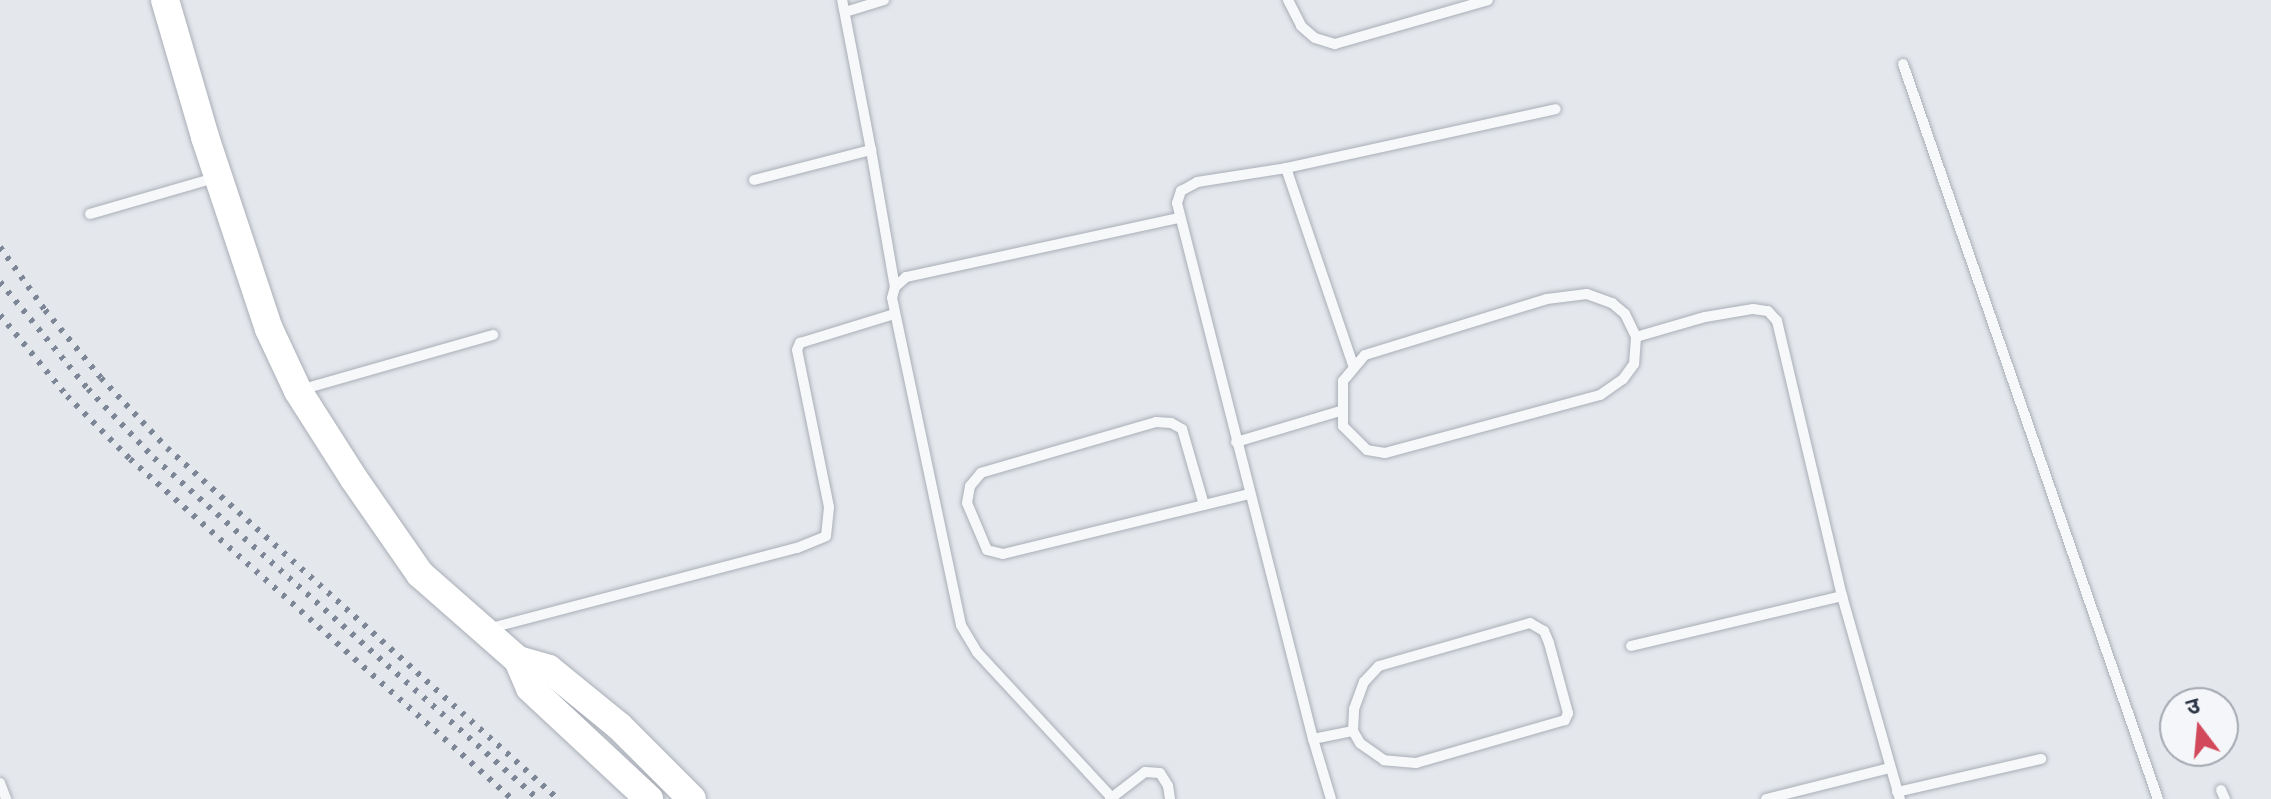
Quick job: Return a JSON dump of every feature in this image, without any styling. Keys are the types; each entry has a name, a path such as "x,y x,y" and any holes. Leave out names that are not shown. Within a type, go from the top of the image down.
{"street":[{"path":"165,0 218,177 269,329 298,391 420,574 518,660 530,688 649,799"},
{"path":"518,660 549,669 619,726 692,799"}],"lane":[{"path":"842,0 895,287 894,314 961,625 977,652 1111,798 1145,772 1160,773 1168,786 1170,799"},
{"path":"845,12 884,0"},
{"path":"1288,0 1308,32 1315,38 1335,44 1488,0"},
{"path":"1903,64 2158,799"},
{"path":"1331,799 1178,218 1177,203 1181,191 1197,182 1286,168 1556,109"},
{"path":"754,180 871,150"},
{"path":"1286,168 1353,365"},
{"path":"90,214 218,177"},
{"path":"895,287 906,277 1178,218"},
{"path":"1587,294 1612,303 1625,314 1636,337 1634,364 1623,379 1600,395 1385,453 1367,450 1343,426 1340,411 1343,381 1353,365 1365,355 1532,303 1587,294"},
{"path":"1636,337 1705,317 1753,309 1768,311 1777,321 1842,596 1899,795 2041,759"},
{"path":"485,630 797,548 826,536 829,507 797,350 800,343 894,314"},
{"path":"298,391 493,335"},
{"path":"1236,442 1340,411"},
{"path":"1204,505 1182,429 1171,423 1156,422 981,473 970,486 967,503 987,550 1003,554 1250,494"},
{"path":"1631,646 1842,596"},
{"path":"1530,623 1544,631 1568,713 1565,720 1559,723 1416,763 1384,760 1360,743 1353,731 1354,709 1364,682 1379,666 1530,623"},
{"path":"1313,739 1353,731"},
{"path":"1766,799 1889,768"},
{"path":"0,783 6,799"}],"railway":[{"path":"0,247 45,310 101,378 167,448 558,799"},
{"path":"0,282 88,389 154,458 538,799"},
{"path":"0,315 67,396 130,459 512,799"}]}
